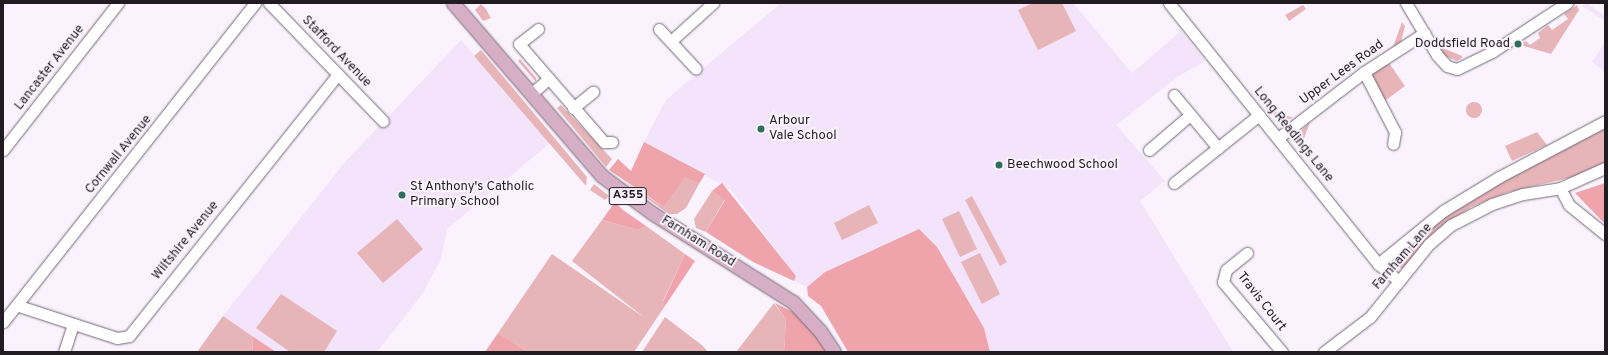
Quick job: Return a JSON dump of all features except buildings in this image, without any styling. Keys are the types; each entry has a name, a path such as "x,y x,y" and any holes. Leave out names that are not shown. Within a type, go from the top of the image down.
{"main road":[{"name":"Farnham Road","path":"453,3 602,176 652,213 793,302 820,331 834,352"}],"street":[{"name":"Lancaster Avenue","path":"3,150 118,3"},
{"name":"Cornwall Avenue","path":"3,322 19,306 256,3"},
{"name":"Stafford Avenue","path":"269,3 382,121"},
{"path":"671,41 714,3"},
{"name":"Long Readings Lane","path":"1169,3 1378,264 1399,281"},
{"path":"1406,3 1424,33 1447,66 1457,69 1492,52 1567,3"},
{"path":"538,29 518,44 547,80 604,142 612,142"},
{"path":"658,29 696,69"},
{"name":"Upper Lees Road","path":"1278,138 1364,72 1424,33"},
{"path":"1364,72 1395,132 1394,144"},
{"name":"Wiltshire Avenue","path":"19,306 73,325 117,338 129,336 338,74"},
{"path":"531,94 547,80"},
{"path":"573,108 593,92"},
{"path":"1174,95 1218,148"},
{"path":"1149,150 1190,115"},
{"path":"1174,183 1259,115"},
{"path":"1378,264 1443,211 1499,177 1605,122"},
{"name":"Farnham Lane","path":"1324,352 1370,317 1429,244 1451,225 1511,198 1560,188 1605,168"},
{"path":"1560,188 1569,205 1605,234"},
{"name":"Travis Court","path":"1247,253 1226,270 1223,282 1282,352"},
{"path":"64,352 73,325"}],"shaded area":[{"name":"Beechwood School","path":"781,3 1073,3 1132,73 1181,31 1205,61 1179,76 1116,125 1165,181 1140,201 1233,352 990,352 984,328 937,247 919,229 825,272 807,287 794,281 796,276 730,189 644,142 666,100"},
{"path":"1033,3 1062,3 1076,31 1038,50 1018,10"},
{"path":"1587,3 1605,16 1605,21 1582,6"},
{"path":"481,4 491,18 483,21 475,10"},
{"path":"1303,5 1306,9 1289,21 1285,15"},
{"path":"1577,5 1579,10 1551,54 1524,46 1522,43 1526,41 1530,45 1540,38 1538,33 1548,25 1552,30 1568,19 1564,14"},
{"path":"1402,22 1405,26 1401,42 1393,47"},
{"name":"St Anthony's Catholic Primary School","path":"461,40 550,143 447,229 441,259 423,293 377,352 276,352 223,316 345,162"},
{"path":"1605,42 1605,72 1592,62"},
{"path":"1440,47 1462,56 1462,58 1457,61 1445,56"},
{"path":"481,50 587,177 586,186 474,56"},
{"path":"520,59 536,78 536,82 518,61"},
{"path":"1389,63 1405,86 1386,100 1380,97 1369,76"},
{"path":"1474,102 1480,104 1482,110 1480,116 1474,118 1468,116 1466,110 1468,104"},
{"path":"561,105 612,159 606,167 557,108"},
{"path":"1267,108 1293,118 1281,121"},
{"path":"1310,122 1300,149 1294,138"},
{"path":"1605,126 1605,162 1578,176 1508,192 1471,207 1436,231 1402,269 1392,263 1392,256 1467,199"},
{"path":"1537,132 1547,145 1512,161 1505,146"},
{"path":"644,142 705,174 699,184 685,177 664,207 609,170 618,159 631,171"},
{"path":"685,176 699,184 686,208 677,214 669,214 623,181 664,207"},
{"path":"722,183 796,276 794,281 753,262 706,232 725,200 712,191"},
{"path":"1605,183 1605,224 1575,193"},
{"path":"594,184 609,196 605,200 590,190"},
{"path":"712,191 725,199 706,232 696,228 694,219"},
{"path":"972,196 1007,262 1000,266 965,200"},
{"path":"615,202 623,210 646,226 638,230 602,220"},
{"path":"869,205 878,223 842,240 834,223"},
{"path":"959,211 977,249 960,257 942,219"},
{"path":"397,219 423,249 383,283 357,253"},
{"path":"602,220 638,230 646,226 685,254 663,301 665,306 634,352 528,352 498,333 552,254 645,318 572,261"},
{"path":"919,229 937,247 984,328 990,352 848,352 821,306 808,296 807,287 825,272"},
{"path":"980,253 1000,294 982,304 961,262"},
{"path":"685,254 695,261 665,306 663,302"},
{"path":"281,294 337,331 324,352 290,352 256,328"},
{"path":"774,303 786,320 784,352 736,352"},
{"path":"775,303 799,315 828,352 784,352 786,320"},
{"path":"223,316 252,336 253,352 197,352"},
{"path":"665,317 703,346 708,352 642,352"},
{"path":"498,333 528,352 485,352"},
{"path":"252,336 276,352 253,352"}],"place":[{"name":"Doddsfield Road","path":"1518,44"},
{"name":"Arbour Vale School","path":"761,129"},
{"name":"Beechwood School","path":"999,165"},
{"name":"St Anthony's Catholic Primary School","path":"402,195"}]}
